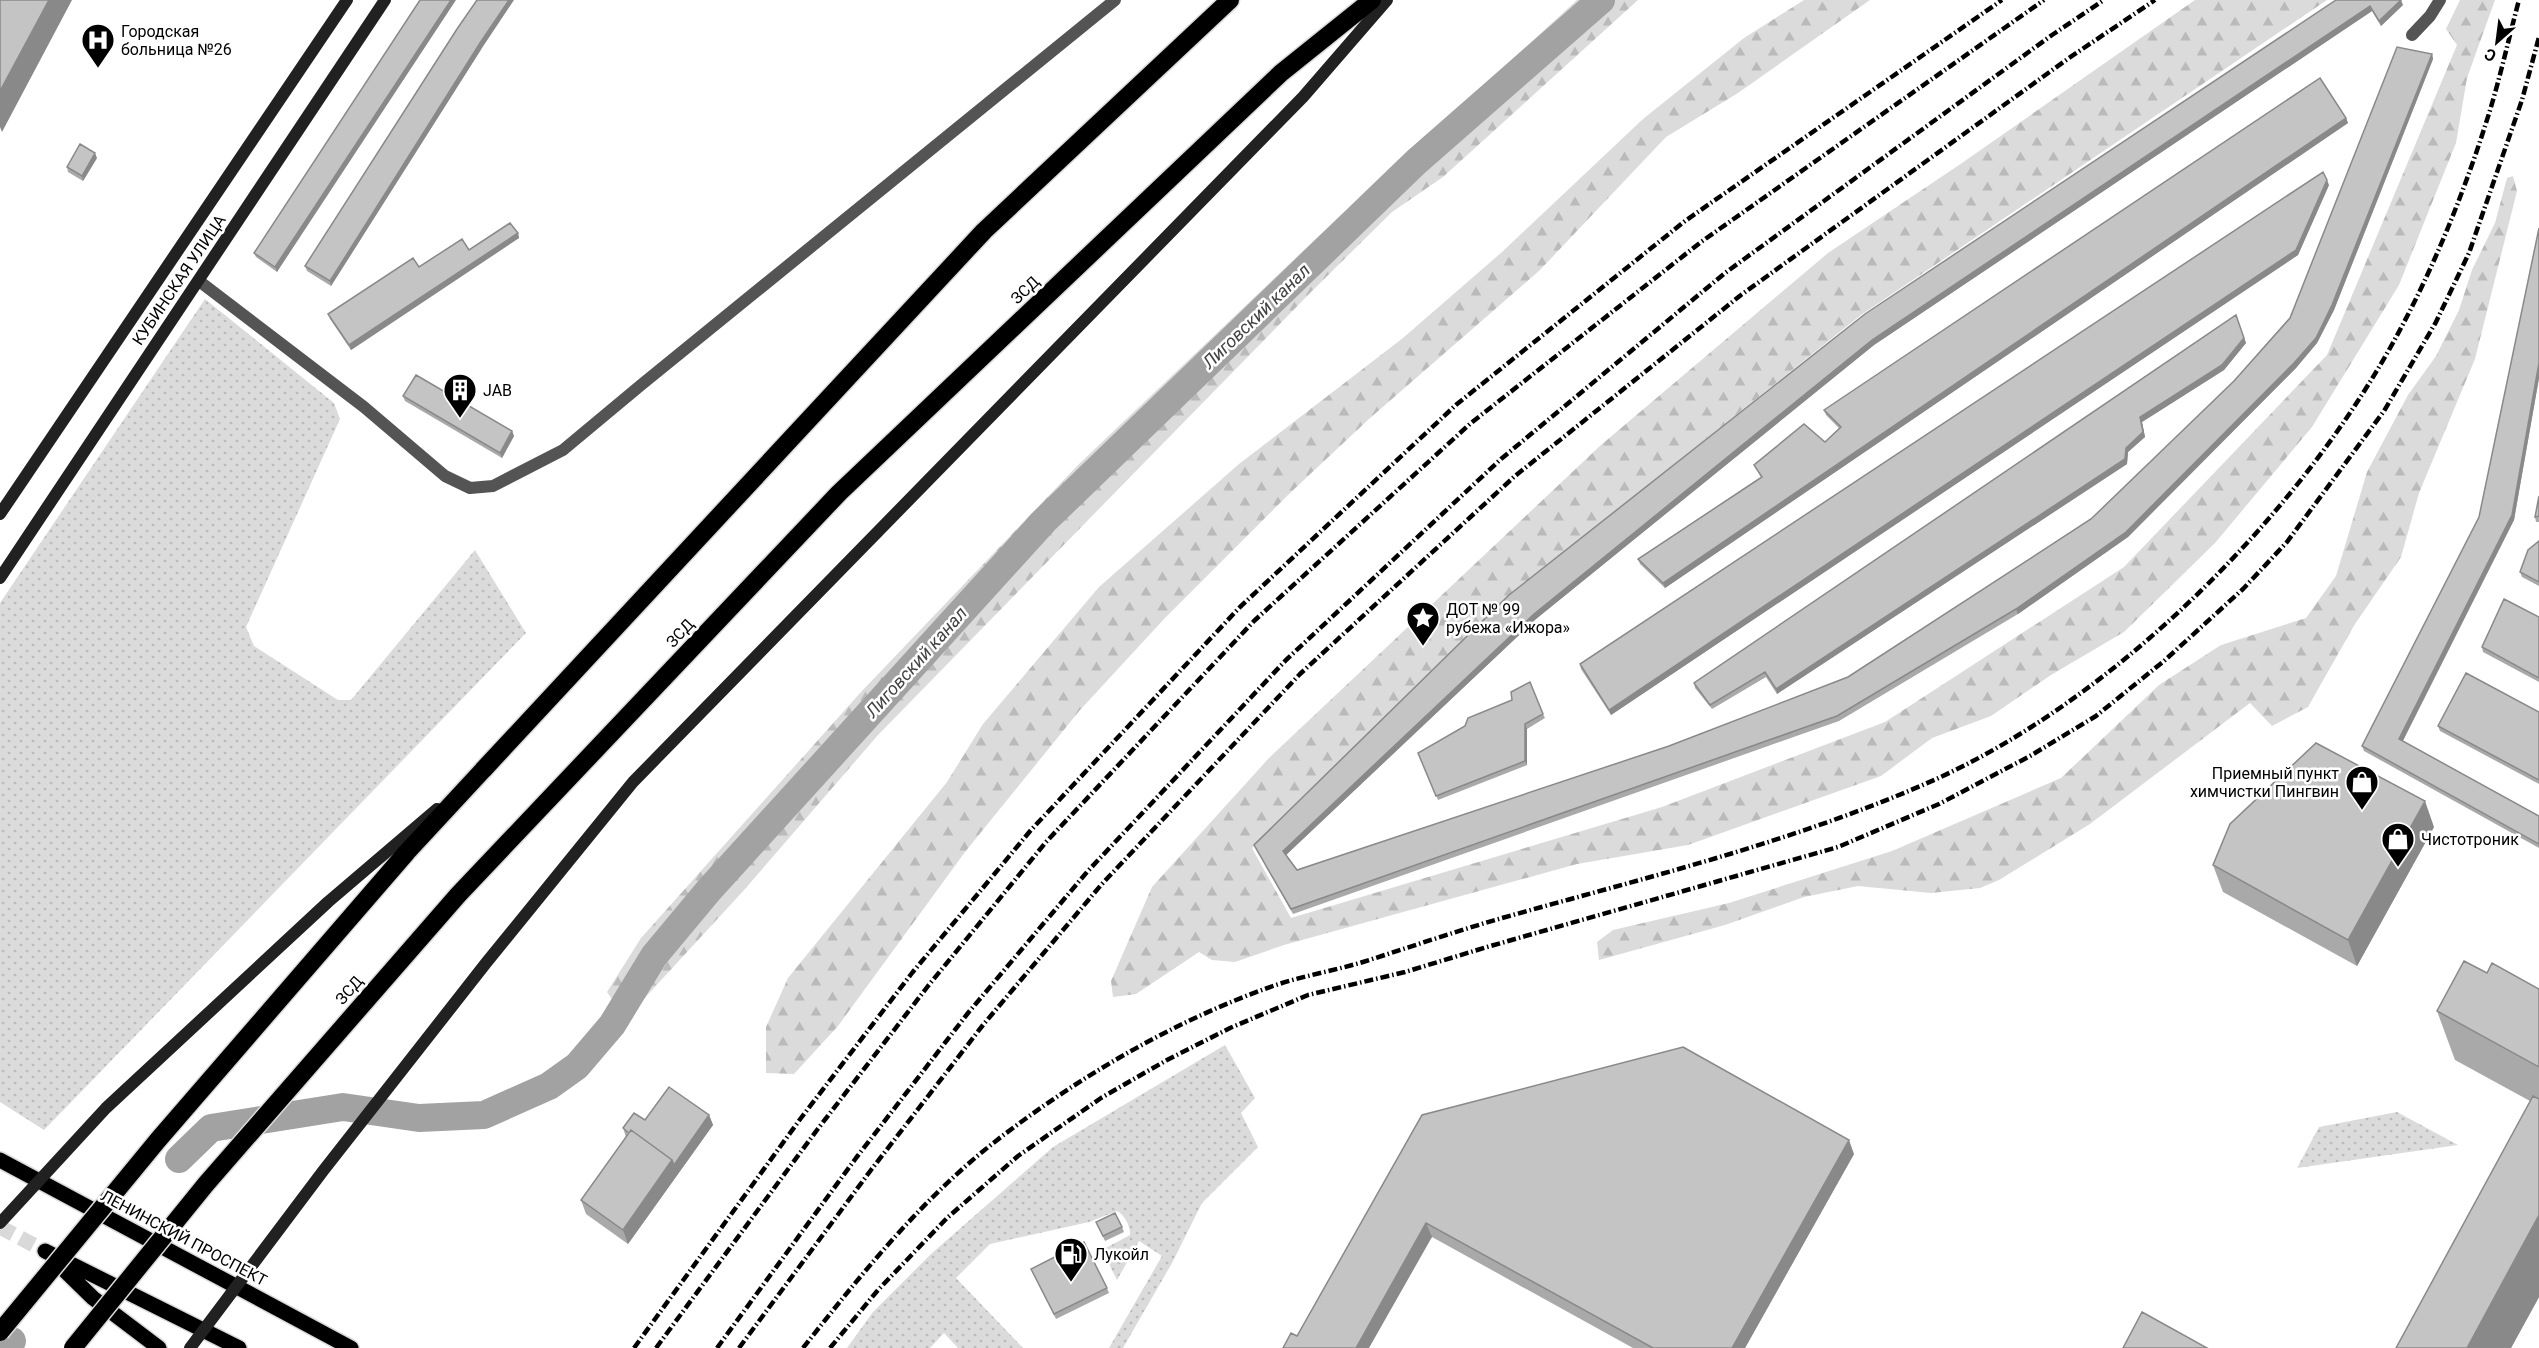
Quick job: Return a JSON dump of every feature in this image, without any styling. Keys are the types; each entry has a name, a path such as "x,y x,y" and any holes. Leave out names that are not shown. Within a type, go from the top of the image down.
{"highway":[{"path":"0,1332 158,1140 407,852 984,231 1230,0"},
{"name":"ЗСД","path":"74,1348 207,1185 458,895 839,493 1281,73 1371,0"}],"main road":[{"name":"КУБИНСКАЯ УЛИЦА","path":"0,514 347,0"},
{"name":"КУБИНСКАЯ УЛИЦА","path":"0,578 385,0"},
{"path":"190,1348 323,1171 486,963 633,782 1303,97 1387,0"},
{"path":"0,1223 106,1108 328,902 483,770"},
{"name":"ЛЕНИНСКИЙ ПРОСПЕКТ","path":"0,1160 351,1348"},
{"path":"159,1348 93,1298 45,1251 239,1348"}],"street":[{"path":"199,280 364,408 445,476 470,489 493,486 574,442 1115,0"},
{"path":"2412,35 2430,16 2440,0"}],"green space":[{"path":"1577,0 1638,0 1443,177 1392,212 1312,291 878,735 745,889 630,1014 620,1011 607,992 641,938 861,692 1078,465 1324,231"},
{"path":"1804,0 1870,0 1738,93 1666,137 1540,270 1369,419 1289,494 1165,618 1080,710 965,852 838,1026 794,1074 766,1073 766,1027 788,978 947,782 983,724 1099,587 1239,464 1403,338 1502,252 1643,119 1744,38"},
{"path":"2195,0 2327,0 1861,315 1512,594 1252,848 1291,918 1662,807 1885,722 2124,567 2327,355 2457,45 2446,29 2460,0 2495,0 2467,78 2456,143 2399,285 2312,427 2215,543 2124,632 2051,675 1991,716 1932,738 1881,776 1688,845 1577,864 1284,945 1235,962 1212,960 1199,952 1136,994 1113,997 1111,981 1152,887 1269,758 1601,445 1828,253 1962,163"},
{"path":"2513,176 2517,191 2475,359 2419,493 2401,557 2355,624 2308,707 2272,726 2250,703 2090,824 1999,880 1980,888 1931,893 1858,886 1804,897 1725,925 1599,960 1597,942 1613,930 1729,903 1892,851 2061,778 2159,685 2221,645 2306,618 2336,576 2367,472 2408,395 2436,356 2459,310 2472,270 2495,223 2507,178"},
{"path":"205,299 334,403 340,419 246,627 254,646 338,700 351,700 475,550 526,633 44,1130 0,1102 0,603"},
{"path":"1225,1045 1255,1098 1241,1113 1258,1147 1202,1203 1172,1263 1123,1348 1109,1348 1162,1256 1139,1241 1117,1280 1102,1250 1130,1235 1127,1221 1117,1211 1089,1222 990,1244 956,1278 1023,1348 958,1348 944,1333 930,1348 847,1348 873,1312 931,1254 1053,1147"},
{"path":"2397,1112 2458,1145 2297,1168 2319,1127"}],"building":[{"path":"0,0 49,0 0,91"},
{"path":"420,0 451,0 275,267 254,253"},
{"path":"477,0 509,0 330,281 305,266"},
{"path":"2336,0 2401,0 2379,21 2370,6 1872,340 1534,614 1283,851 1297,870 1669,746 1848,677 2091,519 2234,381 2290,318 2397,47 2432,54 2332,305 2316,338 2126,532 2016,609 1837,716 1291,909 1254,845 1509,595 1865,314"},
{"path":"2320,78 2346,118 1663,583 1638,559 1762,477 1754,465 1804,424 1825,442 1841,427 1824,410"},
{"path":"80,144 95,153 82,176 67,167"},
{"path":"2323,172 2327,180 2296,250 1609,710 1580,664"},
{"path":"510,223 518,233 349,345 328,314 413,258 419,267 462,239 469,250"},
{"path":"2539,228 2539,363 2512,515 2399,739 2539,816 2539,844 2362,746 2479,517"},
{"path":"2236,315 2244,338 2222,365 2140,417 2143,432 2126,448 2125,459 1776,689 1765,672 1710,705 1694,683"},
{"name":"JAB","path":"416,375 512,431 500,453 403,396"},
{"path":"2539,496 2539,516 2535,517"},
{"path":"2539,541 2539,582 2520,572 2528,550"},
{"path":"2504,599 2539,617 2539,678 2482,647"},
{"path":"2466,673 2539,712 2539,780 2438,726"},
{"path":"1530,682 1543,714 1525,724 1525,761 1436,796 1418,753 1465,726 1468,718 1512,700 1511,692"},
{"path":"2316,743 2425,801 2348,940 2213,865 2230,824"},
{"path":"2464,961 2487,973 2492,963 2539,989 2539,1067 2437,1011"},
{"path":"1683,1047 1849,1140 1732,1348 1653,1348 1426,1223 1356,1348 1283,1348 1291,1333 1297,1336 1422,1115"},
{"path":"669,1087 709,1115 674,1165 672,1160 631,1130 629,1133 623,1128 634,1113 645,1120"},
{"path":"2533,1096 2539,1099 2539,1215 2467,1348 2396,1348"},
{"path":"631,1130 672,1160 623,1230 581,1200"},
{"path":"1115,1213 1122,1227 1103,1236 1096,1222"},
{"name":"Лукойл","path":"1084,1242 1107,1288 1054,1314 1031,1269"},
{"path":"2142,1312 2207,1348 2123,1348"}],"waterway":[{"name":"Лиговский канал","path":"179,1159 211,1128 343,1107 419,1118 484,1115 549,1086 577,1066 612,1025 654,956 709,890 1044,521 1416,162 1601,0"},
{"name":"Лиговский канал","path":"0,1348 12,1341"}],"tunnel":[{"path":"0,1227 45,1251"}],"railway":[{"path":"634,1348 801,1118 912,973 1031,830 1240,607 1457,404 1685,221 2002,0"},
{"path":"656,1348 817,1130 928,986 1046,842 1254,621 1471,423 1701,242 2044,0"},
{"path":"717,1348 856,1158 968,1013 1087,872 1286,660 1501,459 1725,273 2052,35 2104,0"},
{"path":"739,1348 871,1170 983,1025 1101,885 1300,674 1515,476 1741,295 2069,58 2155,0"},
{"path":"803,1348 896,1236 946,1184 973,1160 1064,1092 1166,1032 1201,1015 1284,982 1363,962 1495,920 1767,843 1873,805 1925,784 1996,748 2066,703 2134,651 2199,592 2259,529 2314,463 2362,395 2402,326 2448,226 2491,108 2519,0"},
{"path":"830,1348 878,1290 947,1218 1018,1156 1101,1098 1167,1060 1230,1028 1308,995 1405,972 1838,847 1939,804 2030,756 2096,716 2164,661 2243,589 2287,542 2384,411 2436,322 2469,253 2522,100 2539,37"}],"place":[{"name":"Городская больница №26","path":"98,69"},
{"name":"JAB","path":"460,419"},
{"name":"ДОТ № 99 рубежа «Ижора»","path":"1423,647"},
{"name":"Приемный пункт химчистки Пингвин","path":"2362,811"},
{"name":"Чистотроник","path":"2398,868"},
{"name":"Лукойл","path":"1071,1283"}]}
